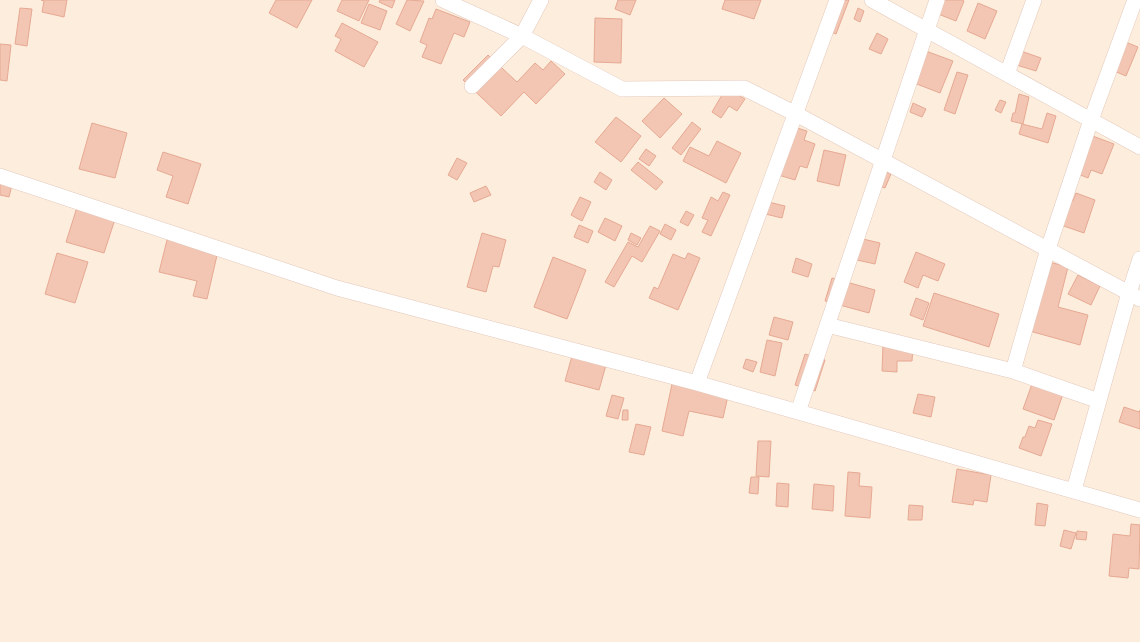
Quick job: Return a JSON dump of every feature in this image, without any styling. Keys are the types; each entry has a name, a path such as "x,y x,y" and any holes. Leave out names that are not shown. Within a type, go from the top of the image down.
{"street":[{"path":"443,0 522,36 622,88 744,88 796,114 1134,296"},
{"path":"472,86 522,36 541,0"},
{"path":"697,383 837,0"},
{"path":"872,0 1140,147"},
{"path":"798,412 937,0"},
{"path":"1006,74 1034,0"},
{"path":"1013,371 1048,249 1091,120 1135,0"},
{"path":"0,176 337,288 697,383 1140,510"},
{"path":"1074,490 1099,400 1134,296 1140,260"},
{"path":"827,325 1013,371 1099,400"}],"building":[{"path":"41,0 67,0 64,17 42,12 44,1"},
{"path":"276,0 312,0 297,28 269,13"},
{"path":"342,0 369,0 359,21 337,11"},
{"path":"380,0 395,0 392,8 379,2"},
{"path":"407,0 424,1 410,31 396,24"},
{"path":"618,0 636,0 630,15 615,9"},
{"path":"725,0 761,0 754,19 722,9"},
{"path":"833,0 849,0 836,34 821,28"},
{"path":"932,0 964,1 956,21 928,10"},
{"path":"978,3 997,11 985,39 967,31"},
{"path":"369,4 387,11 380,30 361,23"},
{"path":"20,8 32,9 27,46 15,44"},
{"path":"858,8 864,11 860,22 854,19"},
{"path":"436,9 470,22 464,37 454,33 441,64 422,57 427,45 420,42 429,18 432,19"},
{"path":"595,18 622,19 621,63 594,62"},
{"path":"342,23 378,42 364,67 335,51 341,39 335,36"},
{"path":"877,33 888,39 881,54 869,49"},
{"path":"1118,39 1138,47 1126,76 1107,68"},
{"path":"0,44 11,45 7,81 0,80"},
{"path":"915,47 953,61 940,93 904,79"},
{"path":"1018,50 1041,58 1036,71 1013,64"},
{"path":"488,55 517,82 535,63 543,70 551,61 565,74 536,104 524,92 501,116 463,80"},
{"path":"957,72 968,75 955,114 944,110"},
{"path":"726,88 745,99 737,111 729,106 721,118 712,112"},
{"path":"1019,94 1029,97 1023,124 1011,121 1013,113 1015,113"},
{"path":"664,98 682,114 660,138 642,121"},
{"path":"1000,100 1006,102 1001,113 995,110"},
{"path":"913,103 926,109 922,117 910,112"},
{"path":"1047,113 1056,116 1048,143 1019,134 1022,124 1042,129"},
{"path":"616,117 641,136 621,162 595,142"},
{"path":"692,122 701,129 681,155 672,148"},
{"path":"92,123 127,133 115,178 79,169"},
{"path":"791,126 807,131 804,140 815,144 807,168 800,166 795,180 775,174"},
{"path":"1082,132 1114,144 1102,174 1091,170 1088,178 1078,174"},
{"path":"717,141 741,153 726,183 683,161 690,147 709,156"},
{"path":"646,149 656,156 649,166 639,159"},
{"path":"824,150 846,155 839,186 817,181"},
{"path":"163,152 201,164 188,204 166,197 173,176 157,170"},
{"path":"457,158 467,163 457,180 448,175"},
{"path":"638,162 663,182 656,190 631,170"},
{"path":"877,168 891,174 885,188 871,183"},
{"path":"600,172 612,180 606,190 594,182"},
{"path":"0,173 14,177 9,197 0,195"},
{"path":"486,186 491,195 474,202 470,193"},
{"path":"723,192 730,195 711,236 702,232 708,220 702,218 711,197 718,201"},
{"path":"1076,193 1095,200 1084,233 1055,223 1064,198 1073,201"},
{"path":"580,197 591,202 582,221 571,215"},
{"path":"760,200 785,206 782,218 757,212"},
{"path":"79,201 117,213 104,253 66,242"},
{"path":"686,211 694,215 688,226 680,222"},
{"path":"605,218 622,226 615,241 598,232"},
{"path":"665,224 676,230 671,240 660,234"},
{"path":"579,225 593,231 588,243 574,237"},
{"path":"650,226 660,231 642,262 632,256 614,287 605,282 628,242 638,247"},
{"path":"482,233 506,240 499,267 493,266 486,292 467,287"},
{"path":"631,233 641,238 637,245 628,240"},
{"path":"168,236 218,251 207,299 193,296 197,281 159,272"},
{"path":"863,239 880,243 875,264 857,260"},
{"path":"916,252 945,264 938,281 923,275 918,288 904,282"},
{"path":"57,253 88,262 75,303 45,294"},
{"path":"688,253 700,258 678,310 649,298 654,287 658,289 673,254 685,259"},
{"path":"553,257 586,270 567,319 534,307"},
{"path":"796,258 812,264 808,277 792,272"},
{"path":"1045,261 1068,267 1058,307 1088,315 1080,345 1026,330"},
{"path":"1078,275 1100,286 1091,305 1068,294"},
{"path":"832,278 875,290 869,313 825,301"},
{"path":"934,293 999,314 989,347 923,326"},
{"path":"916,298 929,303 923,320 910,315"},
{"path":"774,317 793,322 788,340 769,335"},
{"path":"767,340 782,343 775,376 760,372"},
{"path":"883,345 913,347 912,361 897,361 897,372 882,371"},
{"path":"805,354 825,360 815,391 795,385"},
{"path":"572,356 606,365 599,390 565,381"},
{"path":"746,359 757,362 753,372 743,368"},
{"path":"672,384 728,396 723,418 689,411 683,436 662,431"},
{"path":"1032,384 1063,394 1054,420 1023,409"},
{"path":"918,394 935,397 931,417 913,413"},
{"path":"612,395 624,398 618,419 606,416"},
{"path":"1124,407 1139,412 1140,410 1140,429 1119,422"},
{"path":"623,410 628,410 628,420 622,420"},
{"path":"1038,420 1052,424 1041,456 1019,448 1029,426 1035,428"},
{"path":"636,424 651,427 644,455 629,452"},
{"path":"758,441 771,441 769,477 756,476"},
{"path":"957,469 991,475 987,502 974,500 973,505 952,502"},
{"path":"848,472 860,473 859,486 872,487 870,518 845,516"},
{"path":"751,477 759,477 758,494 749,493"},
{"path":"777,483 789,484 788,507 776,506"},
{"path":"814,484 834,486 833,511 812,509"},
{"path":"1037,503 1048,505 1045,526 1035,525"},
{"path":"909,505 923,506 922,520 908,520"},
{"path":"1131,524 1140,525 1139,569 1129,568 1128,578 1109,576 1113,534 1130,536"},
{"path":"1064,530 1076,533 1071,549 1060,546"},
{"path":"1077,531 1087,532 1086,540 1076,539"}]}
